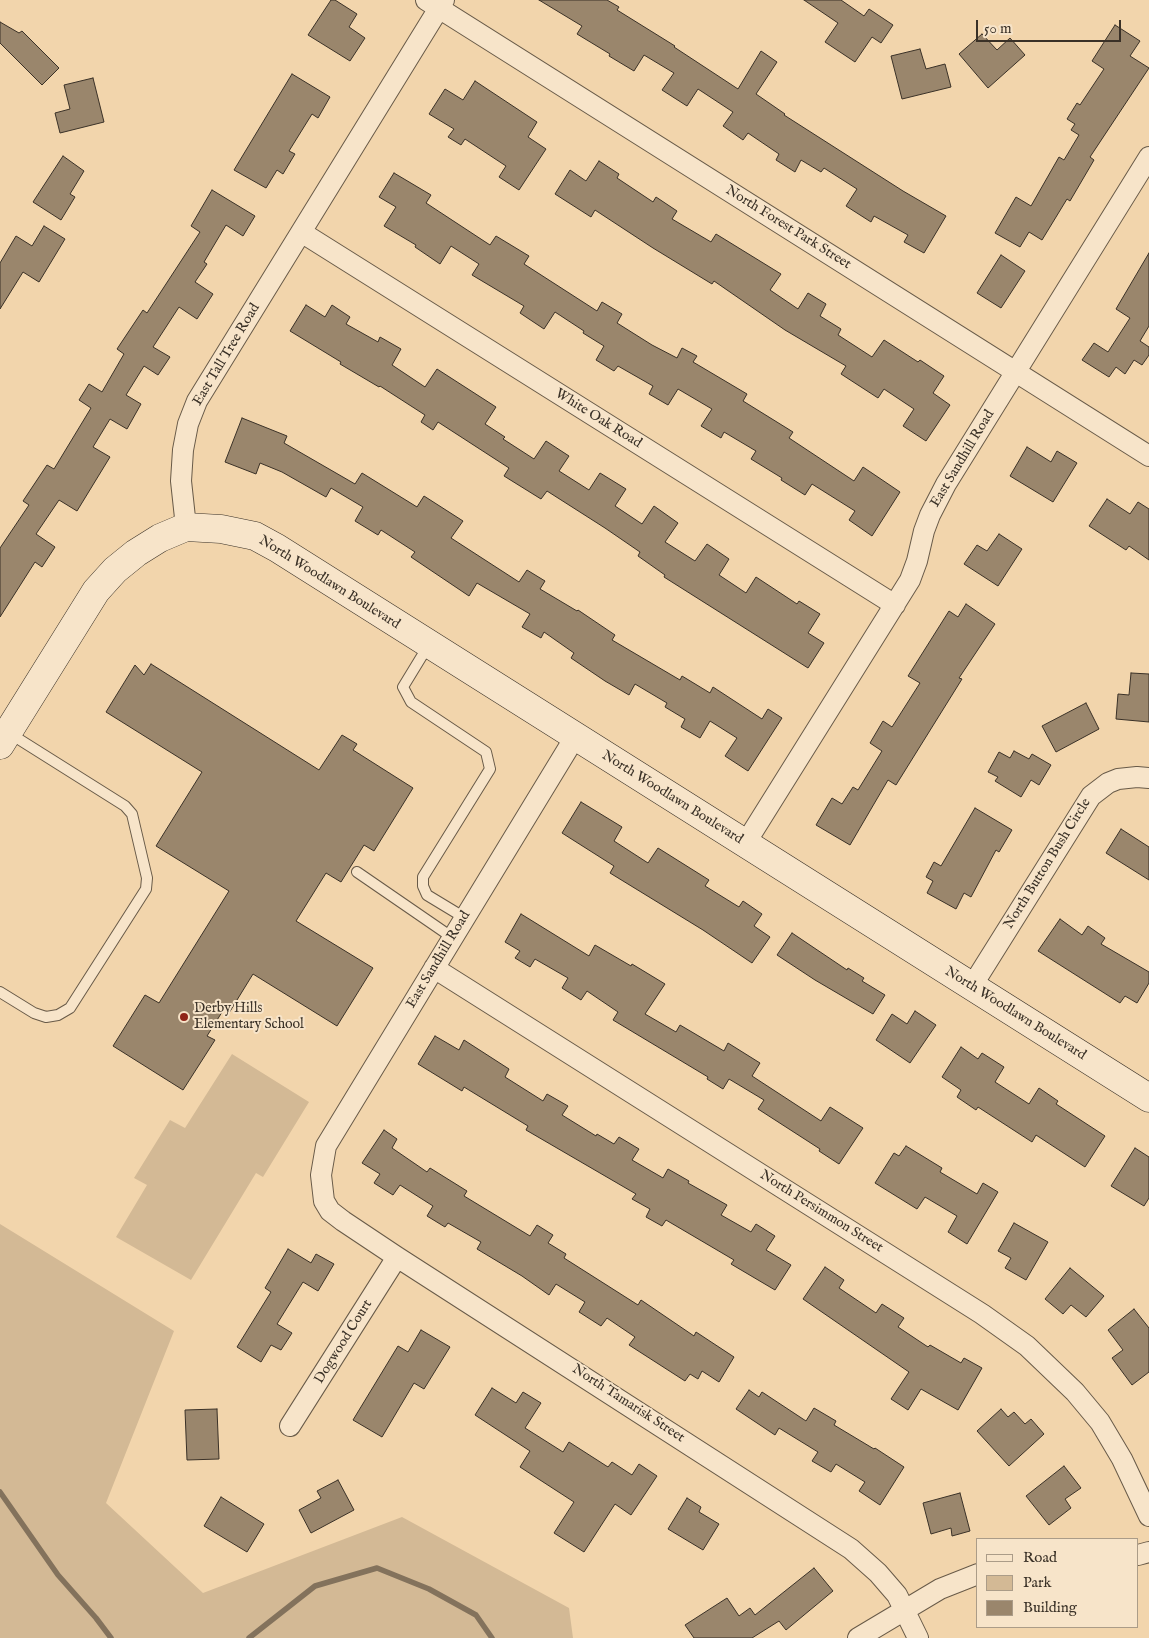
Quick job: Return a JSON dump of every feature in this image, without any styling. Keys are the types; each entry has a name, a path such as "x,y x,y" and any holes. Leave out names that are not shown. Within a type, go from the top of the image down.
{"street":[{"name":"East Tall Tree Road","path":"186,527 181,481 183,450 188,424 197,401 301,232 437,3"},
{"name":"North Forest Park Street","path":"437,3 1149,456"},
{"name":"East Sandhill Road","path":"744,844 896,605 910,580 930,514 946,484 1149,157"},
{"name":"White Oak Road","path":"301,232 896,605"},
{"name":"North Woodlawn Boulevard","path":"186,527 221,529 255,536 266,541 428,645 1149,1098"},
{"path":"4,739 96,591 115,570 136,553 160,538 186,527"},
{"name":"East Sandhill Road","path":"322,1189 322,1162 326,1146 575,737"},
{"name":"North Button Bush Circle","path":"972,986 1091,796 1108,783 1118,779 1149,778"},
{"name":"North Persimmon Street","path":"434,968 982,1314 1027,1346 1070,1387 1100,1422 1122,1459 1149,1516"},
{"name":"North Tamarisk Street","path":"322,1189 324,1202 330,1211 397,1257 842,1543 878,1573 897,1595 918,1638"},
{"name":"Dogwood Court","path":"290,1426 397,1257"},
{"path":"858,1638 940,1589 976,1575"}],"lane":[{"path":"428,645 403,687 411,702 486,752 490,768 423,877 423,886 427,895 465,918"},
{"path":"0,992 34,1013 46,1017 58,1015 70,1008 146,889 147,878 132,814 125,806 4,739"},
{"path":"357,872 453,938"}],"green space":[{"path":"232,1054 309,1102 263,1177 256,1173 191,1280 116,1237 147,1185 134,1178 170,1120 185,1128"},
{"path":"0,1224 174,1331 106,1503 203,1593 402,1517 569,1608 573,1638 0,1638"}],"building":[{"path":"331,0 335,0 357,14 349,27 365,38 350,61 308,35"},
{"path":"539,0 607,0 619,7 617,10 675,46 738,89 761,51 777,62 756,94 784,115 903,191 946,216 924,253 904,242 908,235 874,216 871,222 846,206 857,189 824,168 821,172 801,160 795,172 776,160 779,154 748,133 743,140 723,126 733,112 698,89 687,106 662,90 674,73 644,55 634,71 577,34 582,26"},
{"path":"804,0 841,0 864,16 869,9 893,25 881,43 872,37 855,62 825,42 838,23"},
{"path":"0,22 19,33 22,31 59,68 42,85 0,43"},
{"path":"1115,25 1140,41 1130,56 1149,68 1090,157 1094,160 1070,201 1067,199 1042,240 1029,232 1020,247 995,233 1016,197 1031,206 1059,157 1064,160 1079,135 1071,130 1075,124 1067,119 1077,103 1080,105 1104,69 1092,61"},
{"path":"982,34 997,50 1010,38 1025,55 988,88 959,54"},
{"path":"920,49 926,69 945,64 951,87 902,99 891,56"},
{"path":"292,74 330,97 318,118 312,114 289,151 295,154 283,174 277,170 266,188 234,170"},
{"path":"93,78 104,122 60,133 55,113 70,109 64,85"},
{"path":"475,81 537,122 528,137 546,149 519,190 499,177 506,166 465,139 461,145 448,137 454,129 429,114 445,89 463,100"},
{"path":"63,156 84,171 70,194 75,197 61,220 33,202"},
{"path":"599,161 619,174 617,178 653,202 656,197 677,211 672,219 711,242 716,234 781,274 770,290 798,309 808,293 826,304 820,316 841,329 838,335 872,357 884,340 944,376 933,393 950,405 926,441 903,426 914,409 884,389 878,398 841,374 846,366 785,330 714,281 712,284 595,210 591,217 555,194 570,170 586,181"},
{"path":"394,173 431,195 426,203 490,245 496,236 529,256 524,264 597,311 602,302 622,314 617,323 652,345 677,358 682,348 697,356 693,362 747,394 743,401 793,432 789,438 854,481 863,467 900,492 872,536 849,520 855,511 812,484 805,495 751,459 756,451 724,432 721,438 701,426 712,409 678,389 668,405 649,394 653,386 618,366 614,371 596,360 604,346 555,312 544,329 520,313 524,306 472,275 479,264 451,246 440,264 415,247 416,245 384,226 396,207 379,197"},
{"path":"212,190 255,216 243,236 226,225 204,262 207,264 195,282 213,294 197,319 179,307 153,347 170,357 158,375 144,366 126,395 141,404 127,429 110,419 93,447 110,457 77,511 59,500 36,534 55,547 42,567 35,562 0,617 0,548 29,505 23,501 47,465 54,469 91,408 79,400 89,384 102,392 124,354 117,349 143,310 147,313 200,232 191,226"},
{"path":"44,226 65,239 39,282 23,272 0,309 0,263 16,236 32,246"},
{"path":"1149,253 1149,326 1140,341 1149,347 1149,355 1142,365 1134,360 1125,374 1116,367 1109,377 1082,360 1094,343 1108,352 1130,318 1116,309"},
{"path":"1001,255 1025,271 1001,308 977,293"},
{"path":"306,305 325,317 332,305 350,317 346,324 378,342 380,337 401,349 392,365 425,387 437,369 496,407 485,424 505,437 503,439 534,459 546,441 569,456 559,471 589,490 600,473 626,489 615,506 642,524 654,506 678,523 665,542 695,561 707,544 729,559 719,575 746,593 756,577 797,604 799,601 820,614 808,633 824,643 808,668 664,577 665,575 638,556 640,552 605,528 547,491 541,499 504,476 509,468 438,422 433,430 421,422 425,415 380,386 340,364 341,362 290,331"},
{"path":"242,418 287,436 284,443 355,484 362,473 417,507 424,496 463,521 451,538 519,582 527,570 545,581 540,589 578,610 615,635 612,640 680,680 682,676 710,693 713,687 762,719 768,709 782,718 748,771 725,756 737,738 710,721 700,738 681,727 685,719 665,707 667,703 635,684 629,695 605,681 571,658 574,653 544,632 541,638 522,627 530,614 477,583 469,596 411,557 415,552 381,530 378,535 355,521 363,507 331,488 326,497 282,472 260,463 256,474 225,462"},
{"path":"1027,447 1051,462 1057,451 1077,463 1053,502 1010,476"},
{"path":"1107,499 1130,514 1138,502 1149,509 1149,560 1129,546 1126,550 1089,526"},
{"path":"999,534 1022,549 998,586 964,564 977,545 987,551"},
{"path":"966,604 995,624 959,678 962,679 896,785 888,780 850,845 816,825 832,798 842,804 853,787 858,790 882,751 870,743 883,721 892,727 920,683 908,676 949,611 958,617"},
{"path":"151,664 319,770 342,735 357,744 353,750 413,788 374,851 364,845 341,882 326,873 296,921 373,968 337,1026 253,974 229,1013 224,1009 207,1036 215,1040 183,1090 113,1046 145,995 159,1003 229,891 156,846 202,772 106,712 135,665 144,675"},
{"path":"1131,673 1149,674 1149,722 1116,719 1118,694 1129,695"},
{"path":"1086,703 1099,729 1056,752 1042,726"},
{"path":"1014,751 1029,759 1032,754 1051,765 1039,785 1031,780 1021,797 995,781 998,777 988,772 999,752 1010,758"},
{"path":"581,802 622,827 614,841 648,863 658,848 709,880 705,886 739,907 743,901 762,914 754,926 770,937 752,963 703,930 610,873 614,866 562,833"},
{"path":"975,808 1012,830 999,852 996,850 971,897 964,893 956,909 927,893 933,881 926,877 934,862 941,866"},
{"path":"1121,829 1149,847 1149,880 1106,853"},
{"path":"521,914 589,956 595,945 665,984 645,1014 676,1032 680,1025 724,1051 728,1043 760,1063 752,1076 821,1121 830,1107 863,1128 839,1164 819,1151 820,1149 758,1109 764,1100 729,1079 723,1089 707,1079 708,1077 613,1020 618,1012 587,991 581,1000 562,988 568,978 535,959 530,967 515,958 520,951 505,942"},
{"path":"1060,919 1082,935 1088,926 1105,938 1101,944 1149,972 1149,983 1137,1003 1125,996 1120,1003 1038,951"},
{"path":"792,933 847,970 848,968 864,978 862,981 885,995 873,1014 777,955"},
{"path":"915,1011 936,1025 910,1063 876,1040 892,1014 907,1024"},
{"path":"435,1036 459,1050 464,1040 509,1069 505,1077 543,1101 547,1094 568,1106 562,1115 596,1136 597,1134 614,1144 619,1137 639,1149 632,1160 663,1178 668,1169 689,1181 688,1183 727,1205 721,1215 751,1232 756,1224 775,1236 766,1250 791,1265 775,1290 731,1264 734,1260 666,1220 662,1226 646,1217 650,1209 632,1199 636,1194 526,1130 528,1126 464,1087 462,1091 418,1064"},
{"path":"961,1047 978,1059 982,1053 1004,1067 995,1082 1029,1104 1039,1088 1058,1101 1056,1104 1105,1136 1085,1167 1036,1135 1032,1142 978,1107 976,1110 957,1097 961,1090 942,1077"},
{"path":"384,1130 397,1139 392,1148 427,1172 430,1168 467,1191 464,1196 530,1236 537,1225 553,1235 548,1243 566,1254 564,1258 638,1305 641,1300 694,1336 696,1332 734,1357 719,1382 702,1371 698,1379 690,1374 685,1381 629,1345 635,1337 607,1318 601,1326 579,1312 585,1302 556,1284 549,1295 477,1249 481,1242 448,1223 445,1227 427,1216 433,1206 400,1185 393,1195 374,1183 380,1174 362,1163"},
{"path":"906,1146 942,1168 940,1172 977,1194 983,1183 998,1192 967,1244 948,1232 957,1216 925,1197 917,1209 875,1183 894,1153 899,1156"},
{"path":"1135,1148 1149,1157 1149,1198 1144,1206 1111,1186"},
{"path":"1014,1223 1048,1242 1026,1280 1005,1268 1011,1258 998,1251"},
{"path":"288,1249 311,1263 316,1254 334,1264 318,1291 303,1282 277,1324 292,1333 281,1350 271,1345 261,1362 237,1347 271,1292 265,1288"},
{"path":"825,1267 844,1280 839,1288 876,1313 882,1304 904,1318 898,1327 928,1347 930,1345 961,1363 964,1358 982,1368 958,1410 921,1389 908,1410 891,1399 909,1372 803,1299"},
{"path":"1070,1268 1104,1296 1086,1317 1071,1305 1063,1314 1045,1299"},
{"path":"1134,1309 1149,1328 1149,1372 1132,1385 1112,1358 1123,1350 1108,1330"},
{"path":"421,1330 450,1347 424,1389 414,1383 382,1437 353,1420 398,1346 408,1352"},
{"path":"492,1388 516,1403 523,1392 541,1403 525,1428 563,1452 569,1442 608,1467 612,1462 632,1475 639,1464 657,1476 631,1515 615,1504 584,1552 554,1533 574,1502 520,1467 530,1451 475,1415"},
{"path":"749,1390 759,1397 762,1392 806,1421 814,1408 836,1421 834,1425 904,1467 880,1505 859,1491 865,1482 836,1464 831,1472 812,1461 818,1452 779,1428 775,1435 736,1409"},
{"path":"217,1409 219,1459 187,1460 185,1410"},
{"path":"1001,1409 1008,1417 1014,1412 1025,1424 1031,1419 1044,1434 1009,1466 977,1431"},
{"path":"1064,1466 1081,1488 1065,1499 1071,1508 1049,1525 1026,1496"},
{"path":"338,1480 354,1510 311,1533 299,1510 321,1498 317,1491"},
{"path":"960,1493 970,1531 952,1536 951,1528 931,1534 923,1503"},
{"path":"221,1497 264,1524 247,1552 204,1526"},
{"path":"687,1498 701,1507 699,1512 719,1524 703,1550 668,1529"},
{"path":"814,1568 833,1591 786,1630 779,1621 752,1638 694,1638 685,1625 727,1598 739,1616 750,1608 755,1615"}],"waterway":[{"path":"0,1492 58,1575 111,1638"},
{"path":"249,1638 315,1586 377,1568 429,1589 476,1615 492,1638"}],"place":[{"name":"Derby Hills Elementary School","path":"184,1017"}]}
